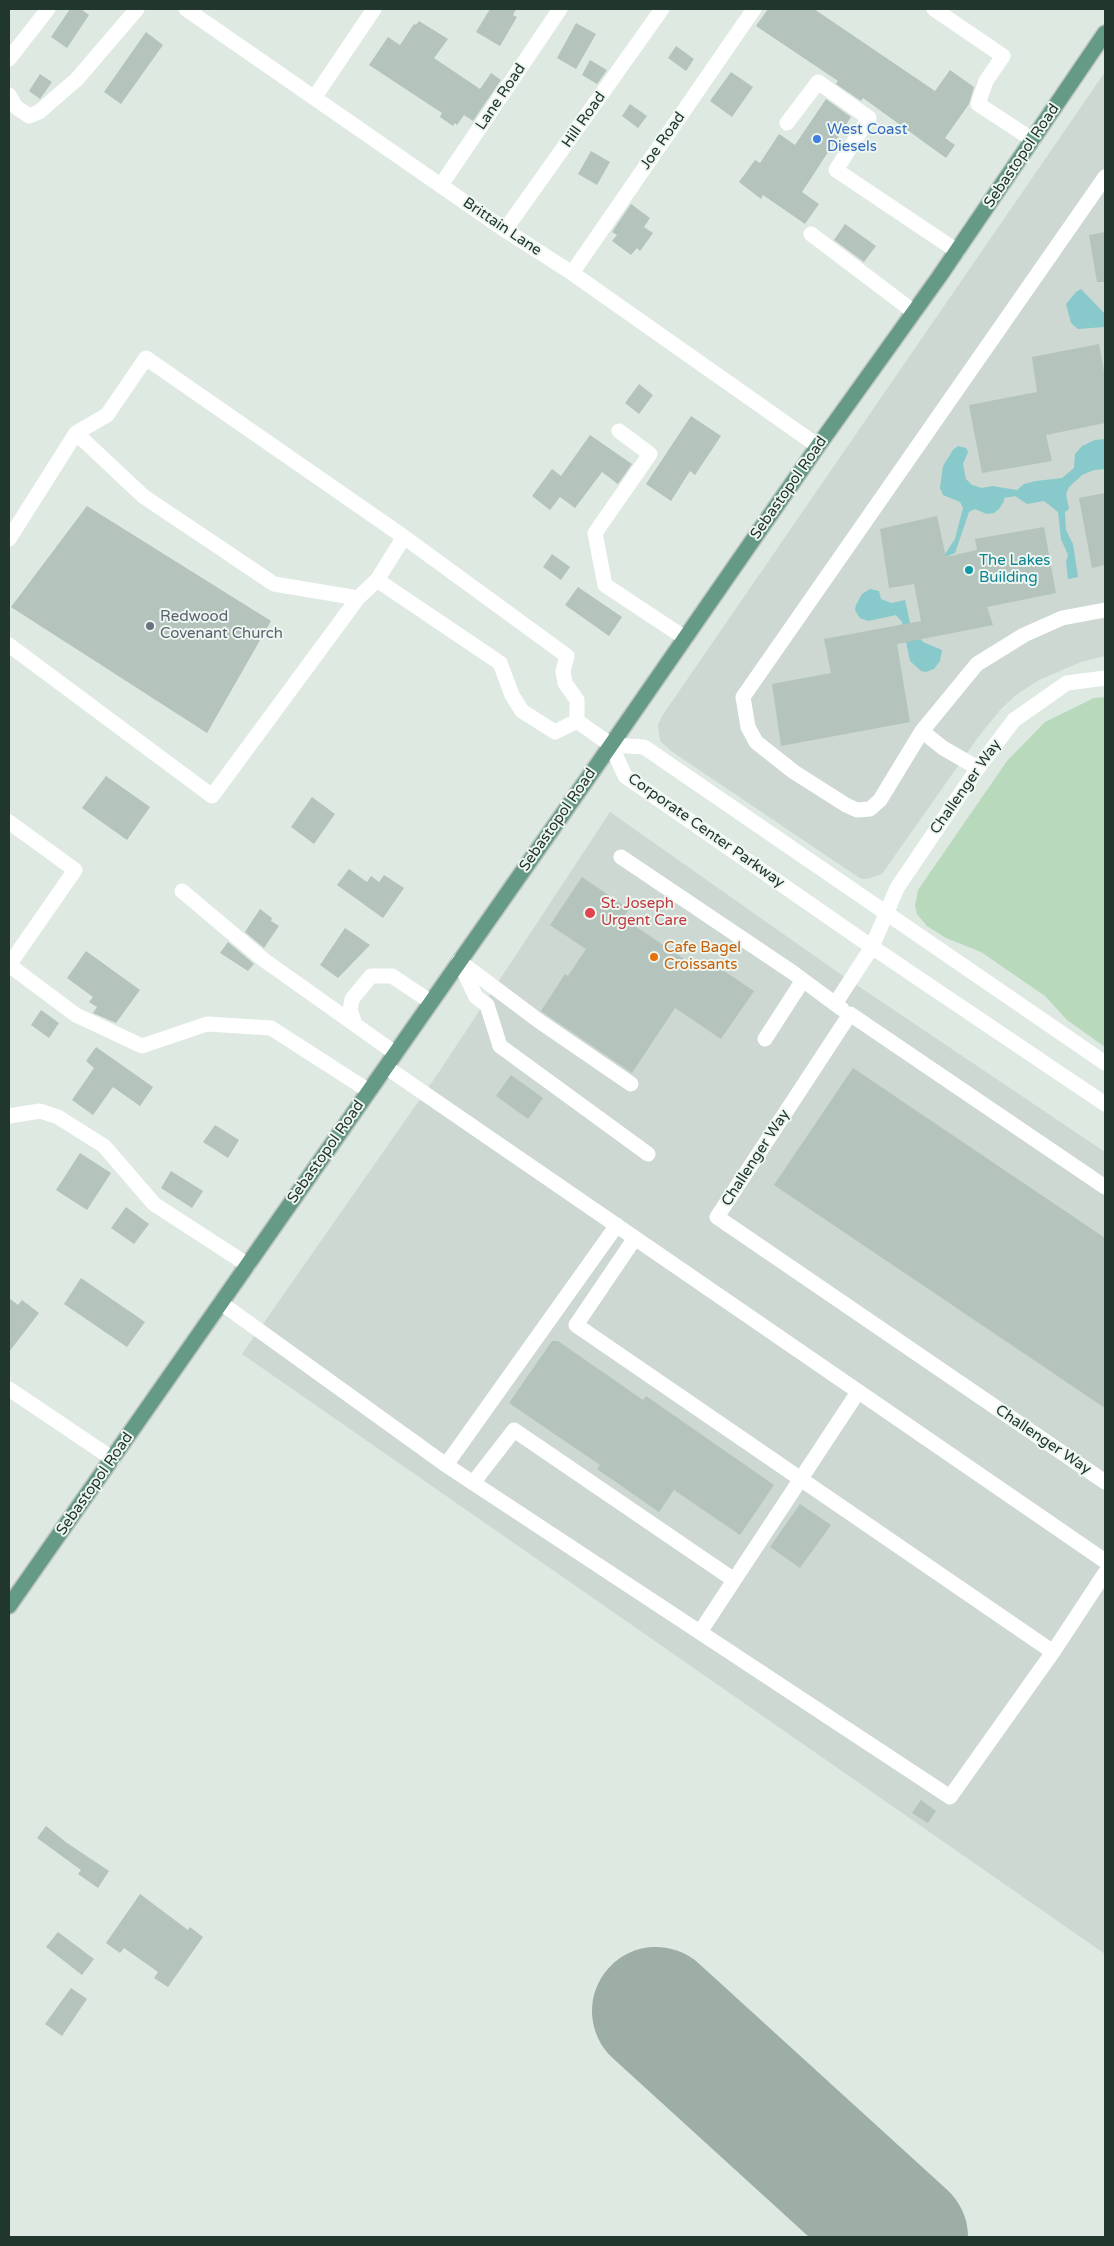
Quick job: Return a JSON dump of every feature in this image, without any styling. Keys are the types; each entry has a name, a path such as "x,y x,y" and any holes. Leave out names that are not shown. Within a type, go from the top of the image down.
{"main road":[{"name":"Sebastopol Road","path":"10,1603 113,1459 818,446 957,251 1105,33"}],"street":[{"path":"9,59 48,9"},
{"path":"9,95 16,107 29,116 39,112 77,79 137,9"},
{"name":"Brittain Lane","path":"186,9 505,230 572,273 818,446"},
{"path":"314,98 374,9"},
{"name":"Lane Road","path":"441,185 560,9"},
{"name":"Hill Road","path":"505,230 662,9"},
{"name":"Joe Road","path":"572,273 754,9"},
{"path":"934,9 1003,56 986,81 978,104 1033,140"},
{"path":"787,123 818,82 869,118 836,170 957,251"},
{"path":"1105,177 743,697 748,727 756,742 794,772 846,805 857,810 870,809 880,800 922,731 976,664 1024,635 1062,618 1105,610"},
{"path":"811,234 914,312"},
{"path":"9,539 76,433 107,415 146,358 404,537 567,656 563,671 565,683 577,700 577,721"},
{"path":"619,431 650,454 595,533 605,585 685,638"},
{"path":"76,433 143,496 274,584 358,598"},
{"path":"9,645 212,796 358,598 377,580 404,537"},
{"path":"377,580 500,663 512,695 522,712 555,732 577,721"},
{"name":"Challenger Way","path":"835,1004 872,947 888,915 898,888 978,768 1014,720 1067,683 1105,678"},
{"path":"577,721 611,745 644,747 1105,1063"},
{"path":"922,731 943,748 978,768"},
{"name":"Corporate Center Parkway","path":"611,745 625,776 872,947 1105,1104"},
{"path":"9,822 75,870 10,965 17,971 76,1015 142,1046 207,1024 271,1028 369,1091"},
{"path":"621,857 1105,1187"},
{"path":"182,891 264,960 396,1053"},
{"path":"460,961 539,1021 631,1084"},
{"path":"460,961 476,997 487,1005 500,1046 648,1154"},
{"path":"355,1024 350,1010 352,999 371,976 392,976 431,1002"},
{"path":"765,1039 803,980"},
{"name":"Challenger Way","path":"850,1014 717,1217 1105,1482"},
{"path":"386,1067 1105,1562"},
{"path":"9,1116 40,1112 58,1118 104,1146 154,1204 248,1265"},
{"path":"446,1465 616,1226"},
{"path":"635,1238 576,1325 1053,1652"},
{"path":"221,1303 446,1465 950,1796 1053,1652 1105,1574"},
{"path":"9,1389 113,1459"},
{"path":"700,1632 858,1392"},
{"path":"473,1483 514,1430 734,1580"}],"shaded area":[{"path":"1105,72 1105,656 1081,662 1039,680 1016,695 1001,709 979,736 882,874 861,879 671,751 660,741 658,725 662,716"},
{"path":"610,812 836,971 1105,1152 1105,1954 242,1354 439,1072"}],"green space":[{"path":"1105,697 1105,1047 1067,1020 1045,996 981,952 946,938 927,926 917,914 915,906 918,890 1007,761 1045,722 1094,698"}],"water":[{"path":"1081,289 1105,314 1105,327 1078,329 1071,323 1066,304"},
{"path":"1105,439 1105,469 1094,470 1082,475 1069,487 1066,494 1069,509 1065,512 1066,530 1073,544 1078,577 1068,579 1066,562 1068,555 1061,539 1058,512 1044,501 1027,504 1015,496 1004,498 999,509 994,513 987,514 975,509 969,512 955,553 945,557 955,539 963,508 960,502 943,495 940,488 943,466 953,450 958,446 966,448 968,452 963,464 966,479 972,485 982,488 992,486 1017,490 1024,484 1062,478 1074,468 1075,454 1082,446 1095,440"},
{"path":"870,589 879,591 881,599 892,603 905,600 911,627 923,642 942,650 940,661 934,669 926,672 921,671 910,661 902,622 896,615 868,621 860,618 855,610 856,605 862,594"}],"building":[{"path":"70,9 81,9 89,15 67,48 51,37"},
{"path":"490,9 516,9 513,15 517,17 500,46 476,32"},
{"path":"768,9 814,9 935,91 950,70 974,87 969,104 945,138 955,145 946,158 863,98 861,101 836,84 838,81 756,26"},
{"path":"419,21 448,39 434,58 480,89 491,73 501,80 473,121 464,115 457,125 455,123 453,126 440,117 442,113 369,65 388,37 400,45 414,24 416,25"},
{"path":"576,23 596,34 576,69 557,58"},
{"path":"146,32 163,45 121,104 104,92"},
{"path":"676,46 694,59 686,71 668,58"},
{"path":"590,60 607,70 597,84 582,75"},
{"path":"731,72 753,87 732,117 710,101"},
{"path":"40,74 52,82 40,99 29,91"},
{"path":"826,99 851,117 802,192 819,204 805,224 763,195 761,199 739,182 755,160 760,163 779,134 795,145"},
{"path":"630,104 647,116 638,128 622,116"},
{"path":"591,151 610,162 597,185 578,174"},
{"path":"631,204 650,218 644,227 653,233 640,251 637,248 631,255 612,241 617,235 612,232"},
{"path":"845,224 876,246 864,262 834,240"},
{"path":"1105,232 1105,282 1097,282 1089,235"},
{"path":"1099,344 1105,377 1105,423 1046,435 1052,461 982,473 969,405 1037,392 1032,357"},
{"path":"639,384 653,395 639,414 625,403"},
{"path":"691,416 721,436 695,475 690,471 671,501 646,484"},
{"path":"590,435 632,464 618,484 602,472 575,508 560,497 550,510 532,496 552,469 561,476"},
{"name":"The Lakes Building","path":"1105,493 1105,565 1092,568 1079,498"},
{"path":"87,506 271,621 207,733 11,607"},
{"path":"937,516 946,557 977,550 975,539 1044,527 1056,593 987,607 993,625 897,644 910,722 781,746 772,684 831,673 824,639 921,621 914,584 889,588 880,529"},
{"path":"552,554 570,567 561,580 543,567"},
{"path":"578,587 622,617 609,636 565,605"},
{"path":"106,776 150,807 127,840 82,808"},
{"path":"312,797 335,814 314,844 291,827"},
{"path":"349,869 367,882 371,876 379,882 384,875 404,888 383,918 337,885"},
{"path":"582,877 629,909 623,918 699,969 706,959 754,991 721,1039 675,1008 632,1073 541,1011 565,974 568,976 586,949 550,925"},
{"path":"260,909 272,918 271,921 279,926 264,948 245,932"},
{"path":"345,928 370,945 338,978 320,965"},
{"path":"228,942 254,964 248,971 220,953"},
{"path":"86,951 140,990 116,1023 93,1013 97,1007 89,1002 93,997 67,978"},
{"path":"41,1010 59,1023 49,1038 31,1025"},
{"path":"96,1047 153,1087 140,1106 113,1087 93,1115 72,1100 94,1068 86,1061"},
{"path":"853,1068 1105,1238 1105,1408 774,1185"},
{"path":"511,1075 543,1098 528,1119 496,1096"},
{"path":"215,1125 239,1140 228,1158 203,1142"},
{"path":"80,1153 111,1173 87,1210 56,1190"},
{"path":"171,1171 203,1191 192,1208 161,1188"},
{"path":"126,1207 149,1224 134,1244 111,1228"},
{"path":"81,1278 145,1322 127,1347 64,1304"},
{"path":"9,1298 18,1305 22,1300 39,1313 9,1352"},
{"path":"552,1341 558,1341 643,1400 646,1396 774,1485 740,1535 674,1490 659,1512 597,1469 600,1465 509,1403"},
{"path":"800,1504 831,1525 800,1568 770,1547"},
{"path":"921,1800 936,1811 928,1823 912,1813"},
{"path":"46,1826 67,1843 109,1871 98,1888 78,1874 81,1870 37,1838"},
{"path":"140,1894 188,1930 190,1927 203,1937 168,1987 154,1978 158,1972 124,1948 120,1953 106,1943"},
{"path":"58,1932 94,1959 82,1975 46,1947"},
{"path":"71,1988 87,1999 62,2036 45,2024"}],"runway":[{"path":"656,2011 904,2237"}],"place":[{"name":"West Coast Diesels","path":"817,139"},
{"name":"The Lakes Building","path":"969,570"},
{"name":"Redwood Covenant Church","path":"150,626"},
{"name":"St. Joseph Urgent Care","path":"590,913"},
{"name":"Cafe Bagel Croissants","path":"654,957"}]}
